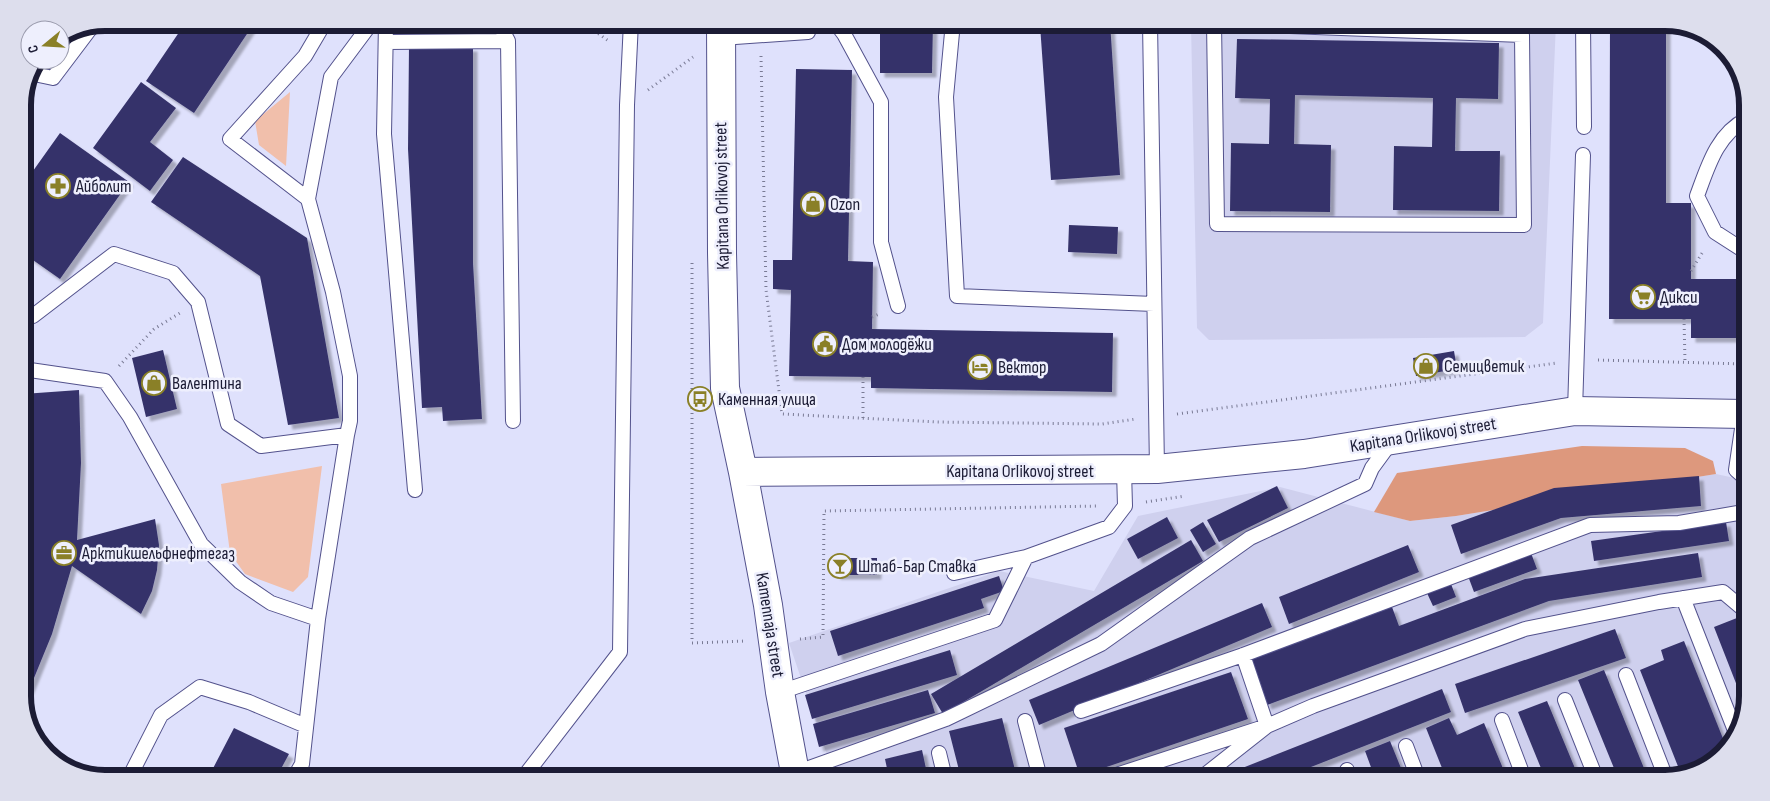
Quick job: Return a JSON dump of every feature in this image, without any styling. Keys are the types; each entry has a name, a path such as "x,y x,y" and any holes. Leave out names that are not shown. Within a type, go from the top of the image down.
{"street":[{"name":"Kapitana Orlikovoj street","path":"721,31 725,388 743,472 1124,471 1304,454 1575,410 1739,414"},
{"name":"Kamennaja street","path":"743,472 768,605 780,692 794,770"}],"lane":[{"path":"308,199 230,139 305,56 320,31"},
{"path":"299,770 302,764 318,619 350,421 350,376 333,292 308,199 331,77 365,31"},
{"path":"386,31 384,134 415,490"},
{"path":"503,31 508,41 512,421"},
{"path":"529,770 620,652 631,31"},
{"path":"728,31 760,36 808,31"},
{"path":"842,31 880,102 882,242 898,306"},
{"path":"952,31 946,97 957,296 1154,304"},
{"path":"1150,31 1157,469"},
{"path":"1214,31 1217,224 1524,225 1522,35 1479,31"},
{"path":"1583,31 1584,126"},
{"path":"38,75 53,78 86,34"},
{"path":"386,42 508,41"},
{"path":"1739,123 1714,150 1697,196 1715,232 1739,247"},
{"path":"1575,410 1583,155"},
{"path":"31,315 33,316 114,254 173,273 198,302 228,424 260,446 347,435"},
{"path":"31,370 105,381 130,417 201,544 240,582 271,603 318,619"},
{"path":"811,770 946,719 1101,644 1250,538 1365,484 1372,468 1393,439"},
{"path":"1739,449 1736,470 1739,473"},
{"path":"954,572 1026,557 1109,527 1125,506 1124,471"},
{"path":"1080,711 1243,655 1590,525 1679,523 1739,514"},
{"path":"780,692 995,620 1026,557"},
{"path":"1132,770 1267,726 1313,706 1525,629 1682,598 1723,592 1739,605"},
{"path":"1682,598 1733,725"},
{"path":"1243,655 1267,726"},
{"path":"1626,675 1663,770"},
{"path":"133,770 161,716 200,688 249,702 306,726"},
{"path":"1565,700 1593,770"},
{"path":"1502,720 1521,770"},
{"path":"1025,721 1038,770"},
{"path":"1211,770 1267,726"},
{"path":"1406,746 1415,770"},
{"path":"939,753 944,770"}],"path":[{"path":"595,31 630,56"},
{"path":"760,36 766,290 782,414 937,422 1102,424 1577,360 1739,364"},
{"path":"628,105 692,57"},
{"path":"105,381 154,329 198,302"},
{"path":"1684,319 1685,362"},
{"path":"863,377 863,418"},
{"path":"823,637 824,511 1125,506"}],"shaded area":[{"path":"1191,31 1556,31 1543,323 1525,337 1209,340 1197,328"},
{"path":"290,92 286,166 259,145 255,121"},
{"path":"1582,446 1685,448 1713,461 1716,474 1456,516 1410,521 1374,512 1397,473"},
{"path":"322,466 308,577 293,592 245,574 230,553 221,484"},
{"path":"1716,474 1739,479 1739,696 1733,724 1723,741 1714,751 1698,762 1684,767 1665,770 832,770 789,643 999,571 1094,591 1138,516 1280,487 1410,521 1456,516"}],"building":[{"path":"180,31 249,31 194,113 146,81"},
{"path":"880,31 933,31 932,73 880,73"},
{"path":"1040,31 1111,31 1120,175 1051,180"},
{"path":"1610,31 1666,31 1666,203 1691,203 1691,279 1739,279 1739,338 1691,338 1691,319 1609,319"},
{"path":"1237,39 1499,43 1498,99 1456,98 1455,151 1500,151 1499,211 1393,210 1394,146 1432,147 1433,98 1295,95 1294,144 1331,145 1330,212 1230,211 1231,143 1269,144 1270,99 1235,98"},
{"path":"409,46 473,47 473,263 482,419 443,421 442,407 422,408 408,149"},
{"path":"796,69 852,70 848,261 873,262 872,329 1113,333 1112,392 871,388 871,377 789,376 791,290 773,289 773,260 792,260"},
{"path":"141,82 176,108 150,142 173,160 150,191 93,148"},
{"path":"60,133 129,182 60,279 31,259 31,174"},
{"path":"183,157 307,238 339,418 288,425 260,276 151,202"},
{"path":"1069,225 1118,227 1117,254 1068,252"},
{"name":"Валентина","path":"163,350 177,409 146,417 132,358"},
{"path":"1454,351 1457,369 1416,376 1413,358"},
{"path":"79,390 81,463 77,540 155,519 159,545 157,570 152,591 141,614 72,566 52,634 31,685 31,393"},
{"path":"1699,476 1701,506 1561,518 1461,554 1451,525 1554,488"},
{"path":"1277,486 1288,508 1219,542 1207,520"},
{"path":"1167,517 1178,538 1138,559 1127,539"},
{"path":"1203,522 1216,544 1203,552 1190,530"},
{"path":"1726,522 1729,541 1594,561 1591,541"},
{"path":"1191,540 1203,561 943,714 931,694"},
{"path":"1408,545 1419,572 1289,624 1279,597"},
{"path":"1531,553 1537,569 1474,592 1468,576"},
{"path":"1698,553 1702,577 1549,601 1267,705 1250,660 1392,607 1399,626 1525,579"},
{"path":"835,558 877,558 877,575 836,575"},
{"path":"999,576 1004,591 981,599 984,608 838,656 830,631"},
{"path":"1451,584 1456,597 1433,606 1427,593"},
{"path":"1262,603 1272,627 1039,725 1029,700"},
{"path":"1739,617 1739,691 1714,627"},
{"path":"1615,629 1626,658 1465,713 1455,684"},
{"path":"1684,641 1724,740 1714,751 1698,762 1679,768 1640,670 1664,660 1661,650"},
{"path":"950,650 957,675 812,719 805,695"},
{"path":"1604,670 1645,770 1615,770 1578,680"},
{"path":"1231,672 1248,719 1098,770 1078,770 1064,728"},
{"path":"1442,689 1451,712 1303,770 1237,770"},
{"path":"928,690 935,713 819,747 813,724"},
{"path":"1547,701 1576,770 1542,770 1518,712"},
{"path":"1002,718 1015,770 959,770 949,731"},
{"path":"1449,718 1457,735 1484,723 1504,770 1443,770 1426,728"},
{"path":"234,728 289,754 280,770 212,770"},
{"path":"1390,741 1402,770 1372,770 1365,751"},
{"path":"922,750 926,770 887,770 885,759"}],"place":[{"name":"Айболит","path":"58,186"},
{"name":"Ozon","path":"813,204"},
{"name":"Дикси","path":"1643,297"},
{"name":"Дом молодёжи","path":"825,344"},
{"name":"Семицветик","path":"1426,366"},
{"name":"Вектор","path":"980,367"},
{"name":"Валентина","path":"154,383"},
{"name":"Каменная улица","path":"700,399"},
{"name":"Арктикшельфнефтегаз","path":"64,553"},
{"name":"Штаб-Бар Ставка","path":"840,566"}]}
